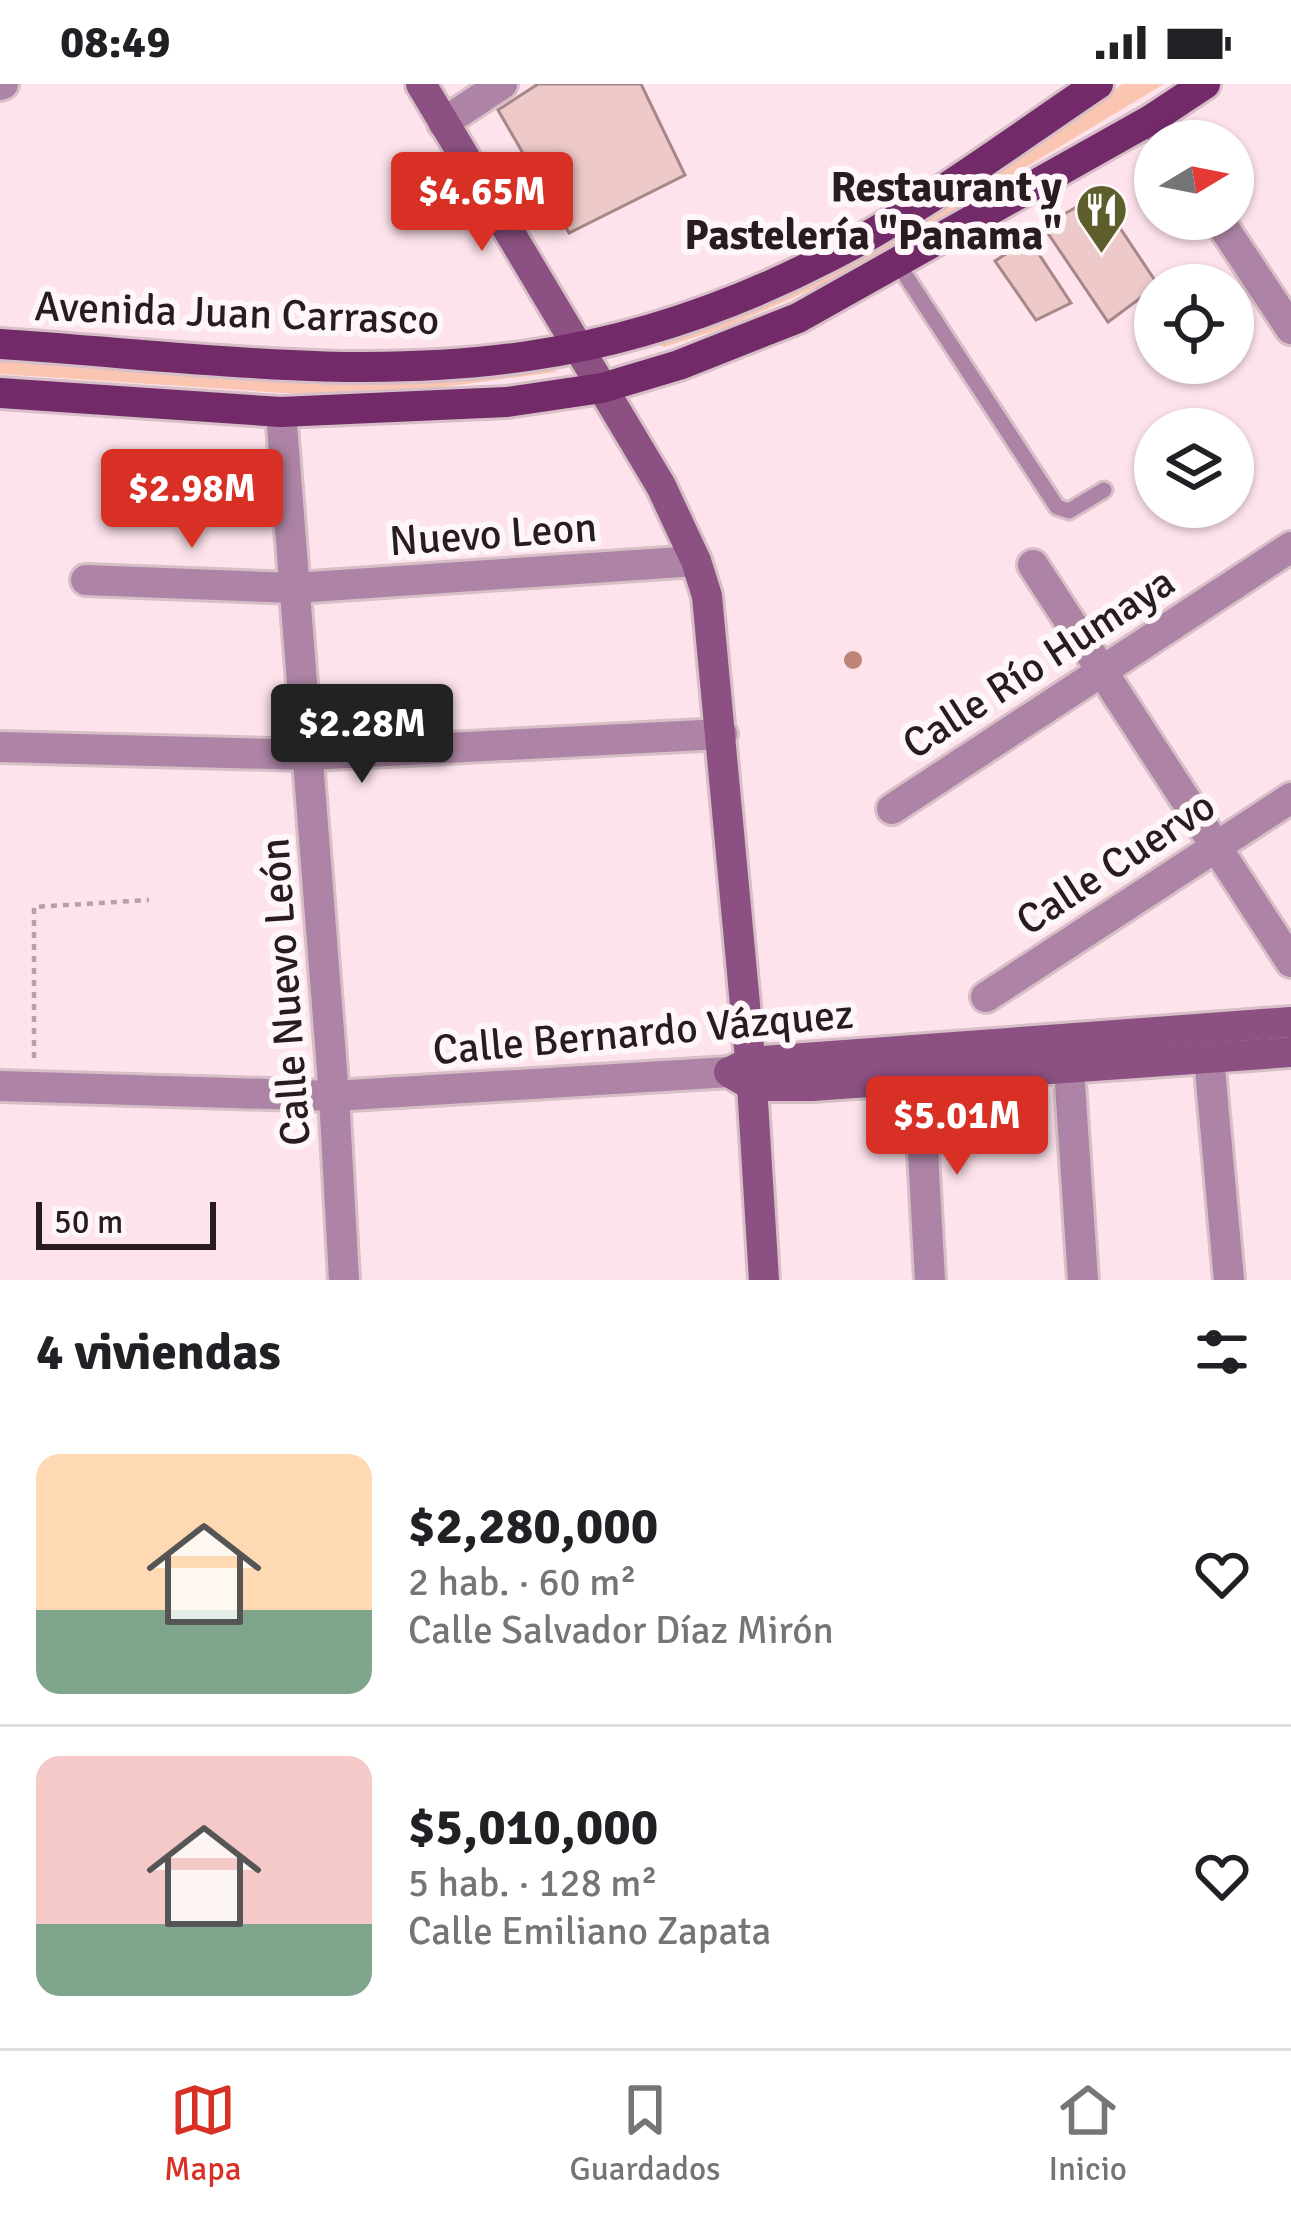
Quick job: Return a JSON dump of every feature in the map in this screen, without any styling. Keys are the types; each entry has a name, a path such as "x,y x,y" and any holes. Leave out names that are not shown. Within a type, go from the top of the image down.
{"main road":[{"name":"Avenida Juan Carrasco","path":"0,344 382,367 489,361 575,348 652,329 830,256 1098,84"},
{"name":"Avenida Juan Carrasco","path":"1169,120 1205,84"},
{"name":"Avenida Juan Carrasco","path":"0,393 281,412 507,402 602,388 798,318 1134,143"}],"street":[{"path":"422,84 575,348 620,414 696,561 706,596 722,734 744,1074 764,1280"},
{"path":"443,122 502,84"},
{"path":"1232,240 1291,329"},
{"name":"Calle Nuevo León","path":"281,412 344,1280"},
{"name":"Calle Río Humaya","path":"892,808 1291,547"},
{"name":"Nuevo Leon","path":"86,580 295,588 696,561"},
{"path":"1033,565 1291,962"},
{"path":"0,747 309,755 722,734"},
{"name":"Calle Cuervo","path":"986,997 1291,798"},
{"name":"Calle Bernardo Vázquez","path":"0,1086 334,1096 744,1074 1291,1022"},
{"path":"744,1074 919,1080 1291,1052"},
{"path":"1209,1058 1229,1280"},
{"path":"1069,1068 1083,1280"},
{"path":"919,1080 930,1280"}],"lane":[{"path":"898,264 1057,507 1070,511 1104,490"}],"path":[{"path":"33,1088 34,907 149,900"}],"shaded area":[{"path":"1122,84 1164,84 853,271 724,328 659,345 727,320 874,253"},
{"path":"0,355 556,358 556,372 360,398 0,374"}],"building":[{"path":"538,84 641,84 685,175 569,233 498,110"},
{"name":"Restaurant y Pastelería \"Panama\"","path":"1098,195 1144,264 1134,264 1134,303 1108,322 1043,226"},
{"path":"1029,239 1071,303 1036,320 995,261"}],"place":[{"name":"Restaurant y Pastelería \"Panama\"","path":"1101,256"}]}
